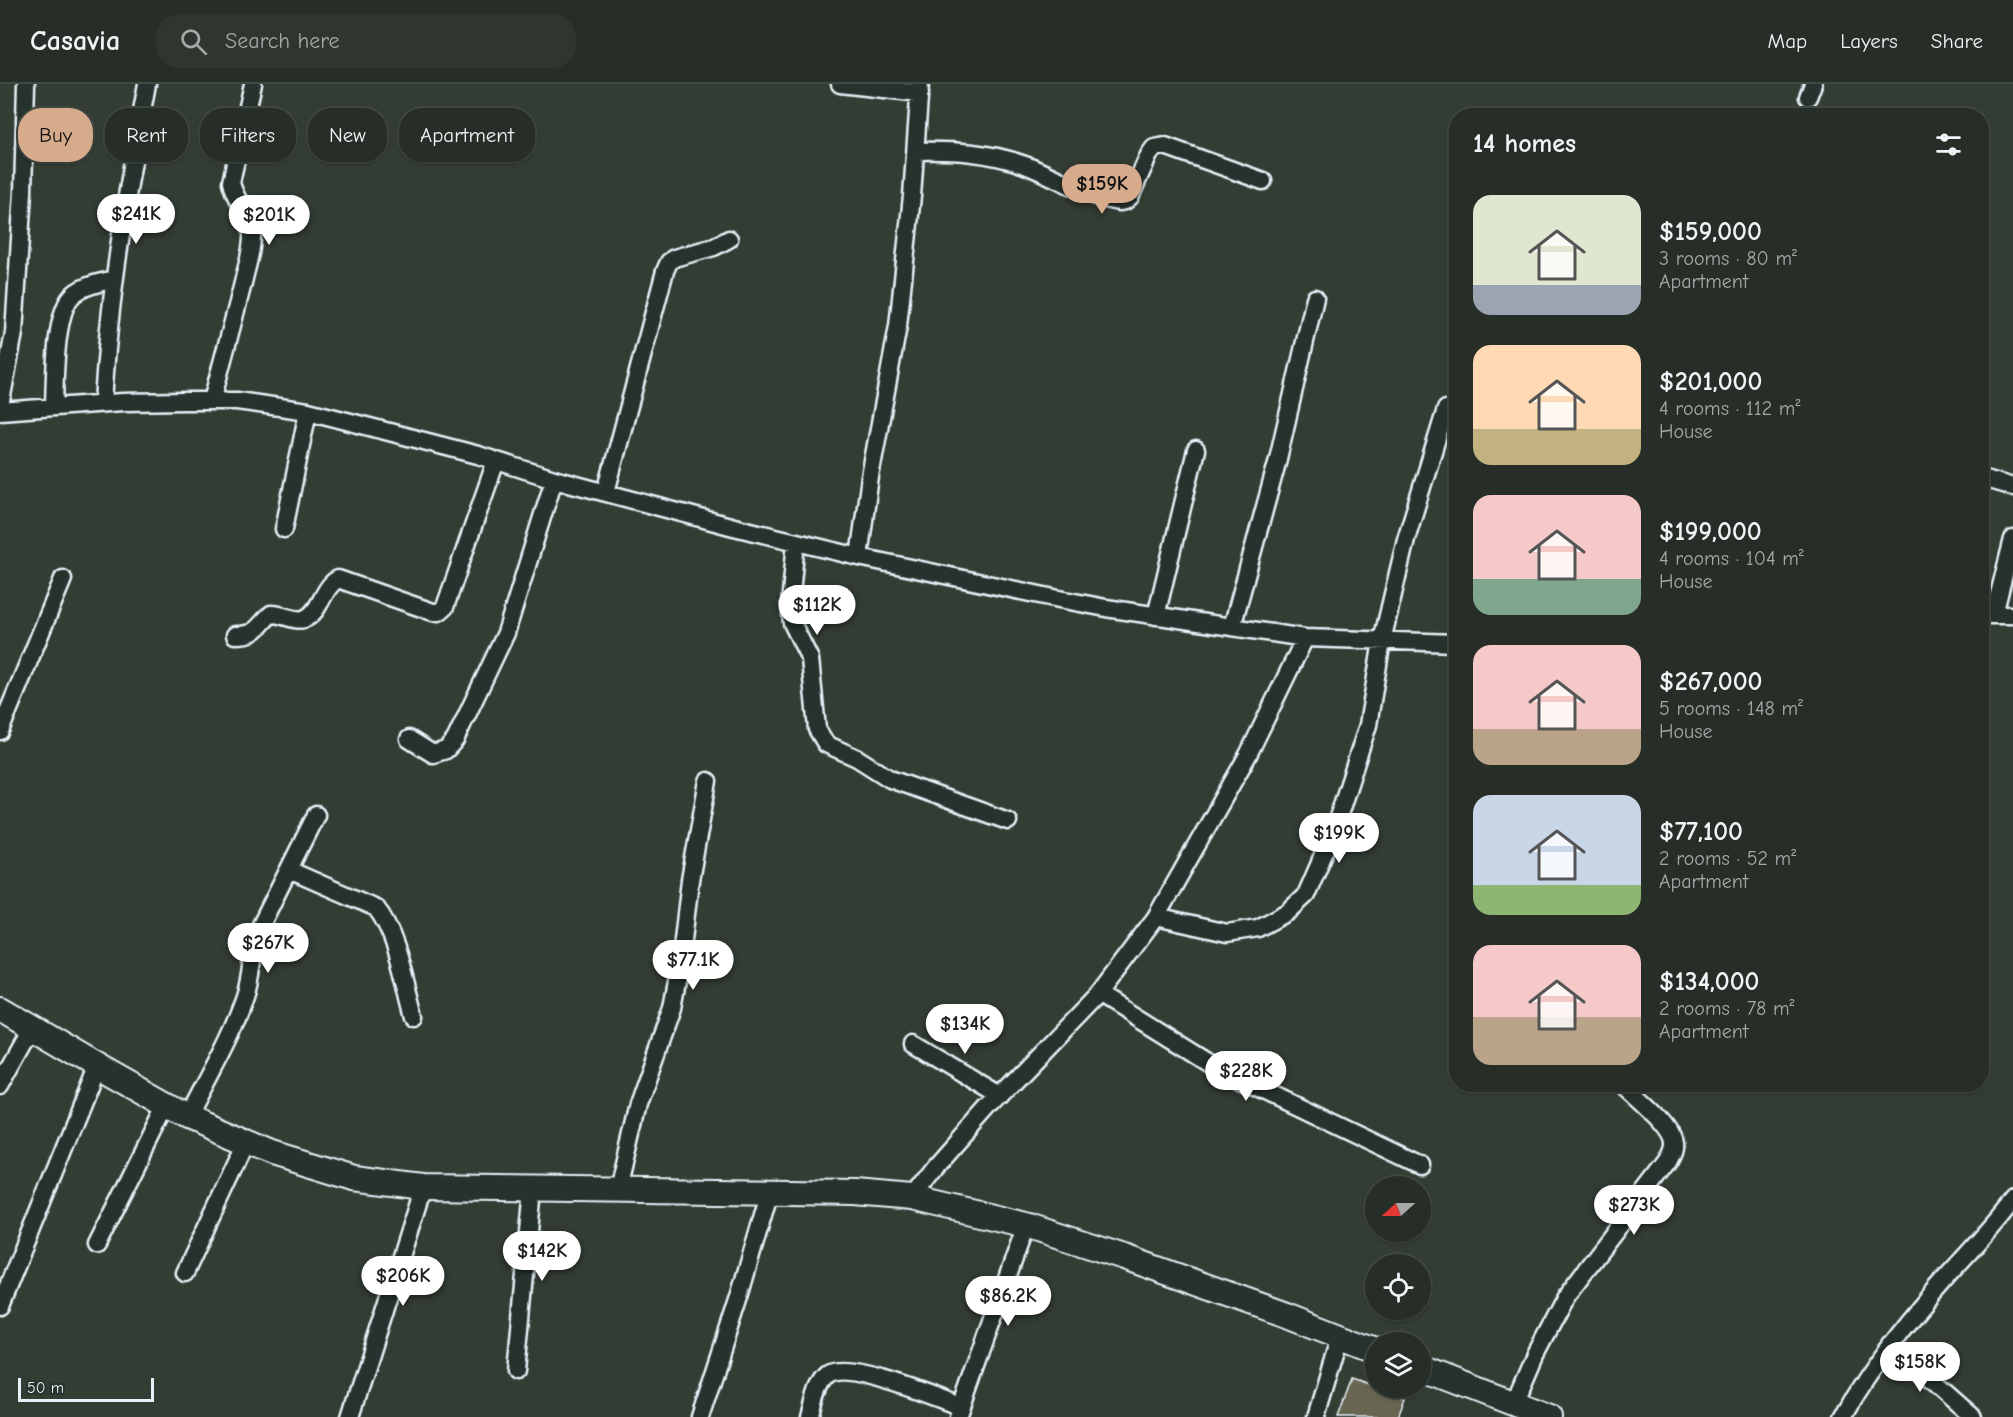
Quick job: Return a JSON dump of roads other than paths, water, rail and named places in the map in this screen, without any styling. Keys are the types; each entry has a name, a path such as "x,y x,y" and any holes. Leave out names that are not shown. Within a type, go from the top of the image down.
{"main road":[{"path":"0,1009 177,1111 272,1153 354,1178 423,1187 770,1191 855,1193 912,1198 1026,1225 1124,1257 1365,1346"},
{"path":"1431,1372 1529,1412"}],"street":[{"path":"0,406 14,333 26,84"},
{"path":"103,403 113,279 127,188 147,84"},
{"path":"212,401 251,247 250,225 232,190 231,182 253,84"},
{"path":"840,84 920,88 916,152 898,326 870,477 859,557"},
{"path":"916,152 964,151 993,155 1026,165 1080,189 1120,202 1130,197 1154,148 1165,146 1263,181"},
{"path":"606,492 669,262 675,258 714,247 729,238"},
{"path":"54,407 59,326 65,306 72,295 81,289 113,279"},
{"path":"1232,627 1277,463 1316,298"},
{"path":"0,411 103,403 212,401 237,401 308,411 734,527 859,557 1054,598 1305,638 1382,641 1449,638"},
{"path":"1156,917 1227,933 1258,928 1288,912 1306,895 1333,833 1368,725 1382,641 1406,539 1446,409"},
{"path":"284,530 308,411"},
{"path":"1156,616 1196,450"},
{"path":"234,634 247,635 255,632 271,614 276,613 301,620 307,617 332,582 338,579 433,612 439,612 445,607 496,461"},
{"path":"409,739 433,754 446,750 455,740 506,633 554,479"},
{"path":"1989,480 2013,487"},
{"path":"1989,611 2013,539"},
{"path":"796,542 790,604 792,623 810,659 817,729 826,744 857,758 890,779 1008,821"},
{"path":"0,731 63,579"},
{"path":"1989,614 2013,615"},
{"path":"912,1198 936,1167 1000,1096 1098,994 1156,917 1248,755 1305,638"},
{"path":"618,1189 638,1104 672,1008 680,966 690,880 708,782"},
{"path":"97,1245 239,1012 250,977 252,947 256,933 316,815"},
{"path":"288,870 376,908 384,918 392,936 414,1016"},
{"path":"1098,994 1215,1067 1420,1165"},
{"path":"0,1086 33,1027"},
{"path":"913,1044 1000,1096"},
{"path":"0,1306 97,1066"},
{"path":"1529,1412 1535,1354 1565,1298 1674,1151 1675,1144 1666,1126 1631,1092"},
{"path":"185,1273 246,1142"},
{"path":"350,1417 423,1187"},
{"path":"516,1371 533,1189"},
{"path":"700,1417 770,1191"},
{"path":"1843,1417 1872,1368 1890,1344 2013,1200"},
{"path":"810,1417 820,1385 825,1377 842,1370 861,1373 959,1412 1026,1225"},
{"path":"1316,1417 1340,1336"},
{"path":"1890,1344 1973,1417"}]}
